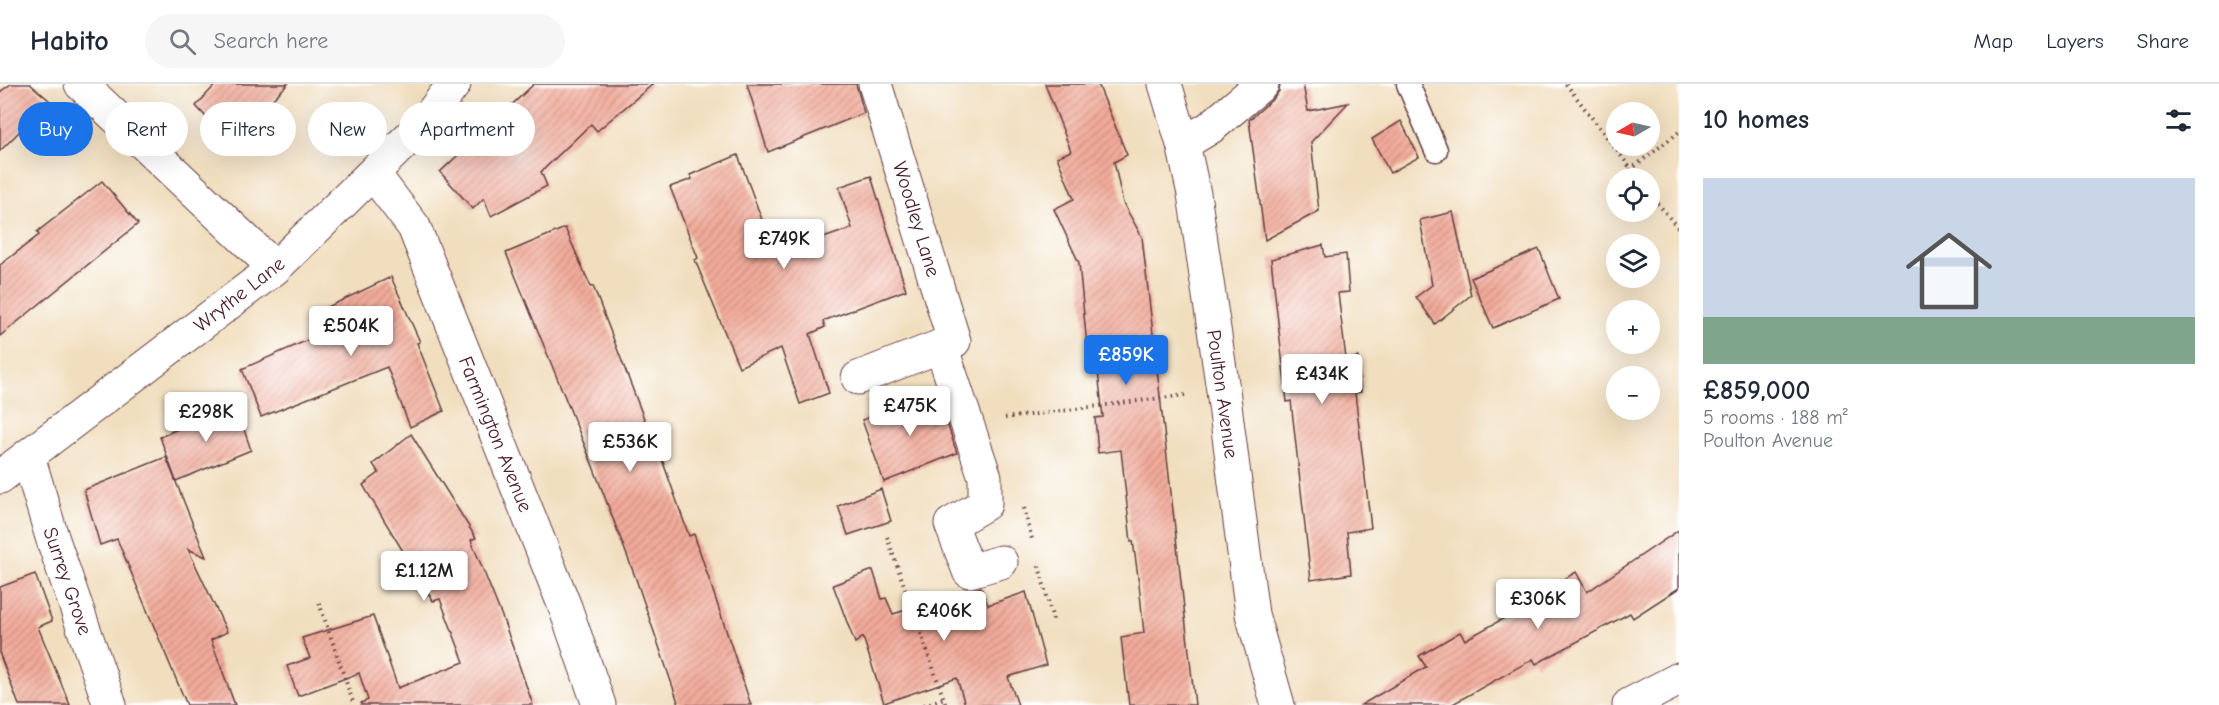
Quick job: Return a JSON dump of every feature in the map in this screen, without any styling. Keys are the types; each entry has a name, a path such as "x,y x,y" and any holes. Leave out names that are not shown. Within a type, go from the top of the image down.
{"street":[{"path":"81,84 275,268"},
{"name":"Wrythe Lane","path":"0,477 275,268 425,122 454,84"},
{"name":"Woodley Lane","path":"875,84 954,341 941,346"},
{"name":"Poulton Avenue","path":"1165,84 1183,144 1194,194 1223,390 1252,614 1278,705"},
{"path":"1183,144 1211,127 1262,84"},
{"name":"Farmington Avenue","path":"372,175 414,227 565,607 600,705"},
{"path":"858,378 941,346 984,477 985,504 951,525 969,571 1001,562"},
{"name":"Surrey Grove","path":"28,456 53,541 110,705"},
{"path":"1629,705 1679,679"}],"lane":[{"path":"1408,84 1436,150"}],"path":[{"path":"1566,84 1629,168"},
{"path":"1633,168 1679,132"},
{"path":"1660,206 1679,229"},
{"path":"1001,418 1223,390"},
{"path":"887,537 946,705"},
{"path":"319,603 354,705"},
{"path":"924,705 944,698"}],"building":[{"path":"11,84 30,84 50,101 18,102 18,133 0,151 0,92"},
{"path":"216,84 288,84 270,102 200,102 200,110 196,106"},
{"path":"534,84 653,84 597,131 591,124 541,172 547,186 491,216 484,198 473,209 440,172 457,156 535,156 535,102 515,102"},
{"path":"747,84 856,84 864,113 768,152"},
{"path":"1045,84 1098,84 1127,155 1114,162 1123,203 1142,237 1195,705 1129,705 1121,637 1144,633 1121,450 1098,453 1095,418 1103,417 1095,344 1087,346 1079,263 1054,209 1074,199 1057,157 1071,151"},
{"path":"1280,84 1303,84 1308,111 1348,103 1311,142 1319,211 1265,240 1249,120 1274,98 1279,91"},
{"path":"1401,121 1419,157 1390,173 1372,139"},
{"path":"738,155 775,255 852,228 839,187 871,176 906,290 823,321 825,327 810,334 829,393 800,404 781,348 739,367 695,260 698,258 670,187 692,179 690,175"},
{"path":"102,181 138,224 0,336 0,265 39,235 37,232"},
{"path":"1453,212 1471,295 1435,324 1416,297 1432,285 1420,220"},
{"path":"565,228 591,287 593,286 648,429 651,428 689,536 694,534 751,705 679,705 636,579 591,461 506,253"},
{"path":"1323,245 1325,257 1346,254 1349,292 1338,293 1346,359 1358,357 1361,392 1355,393 1371,528 1347,532 1351,574 1311,580 1291,401 1287,402 1271,259"},
{"path":"1539,249 1559,299 1493,328 1471,278"},
{"path":"391,277 420,342 417,343 444,411 410,427 387,367 261,417 242,369 324,333 315,313"},
{"path":"937,393 957,453 884,482 862,420"},
{"path":"235,403 251,450 176,481 160,437"},
{"path":"411,434 476,538 471,540 503,619 533,705 361,705 368,700 359,673 298,696 287,666 310,658 302,638 373,616 398,688 464,662 440,599 433,601 363,485 379,473 373,464"},
{"path":"166,457 206,557 188,549 227,632 211,640 235,705 187,705 117,539 100,545 84,490"},
{"path":"881,489 891,521 848,535 838,506"},
{"path":"1679,530 1679,588 1633,618 1630,613 1536,664 1533,659 1451,705 1361,705 1426,667 1419,656 1460,632 1465,640 1551,592 1549,588 1576,572 1587,592"},
{"path":"873,570 882,599 886,598 893,614 981,587 988,605 1026,592 1046,665 1008,677 1018,705 965,705 957,678 884,703 863,637 855,643 833,585"},
{"path":"35,574 52,621 38,627 70,705 19,705 0,655 0,587"}]}
